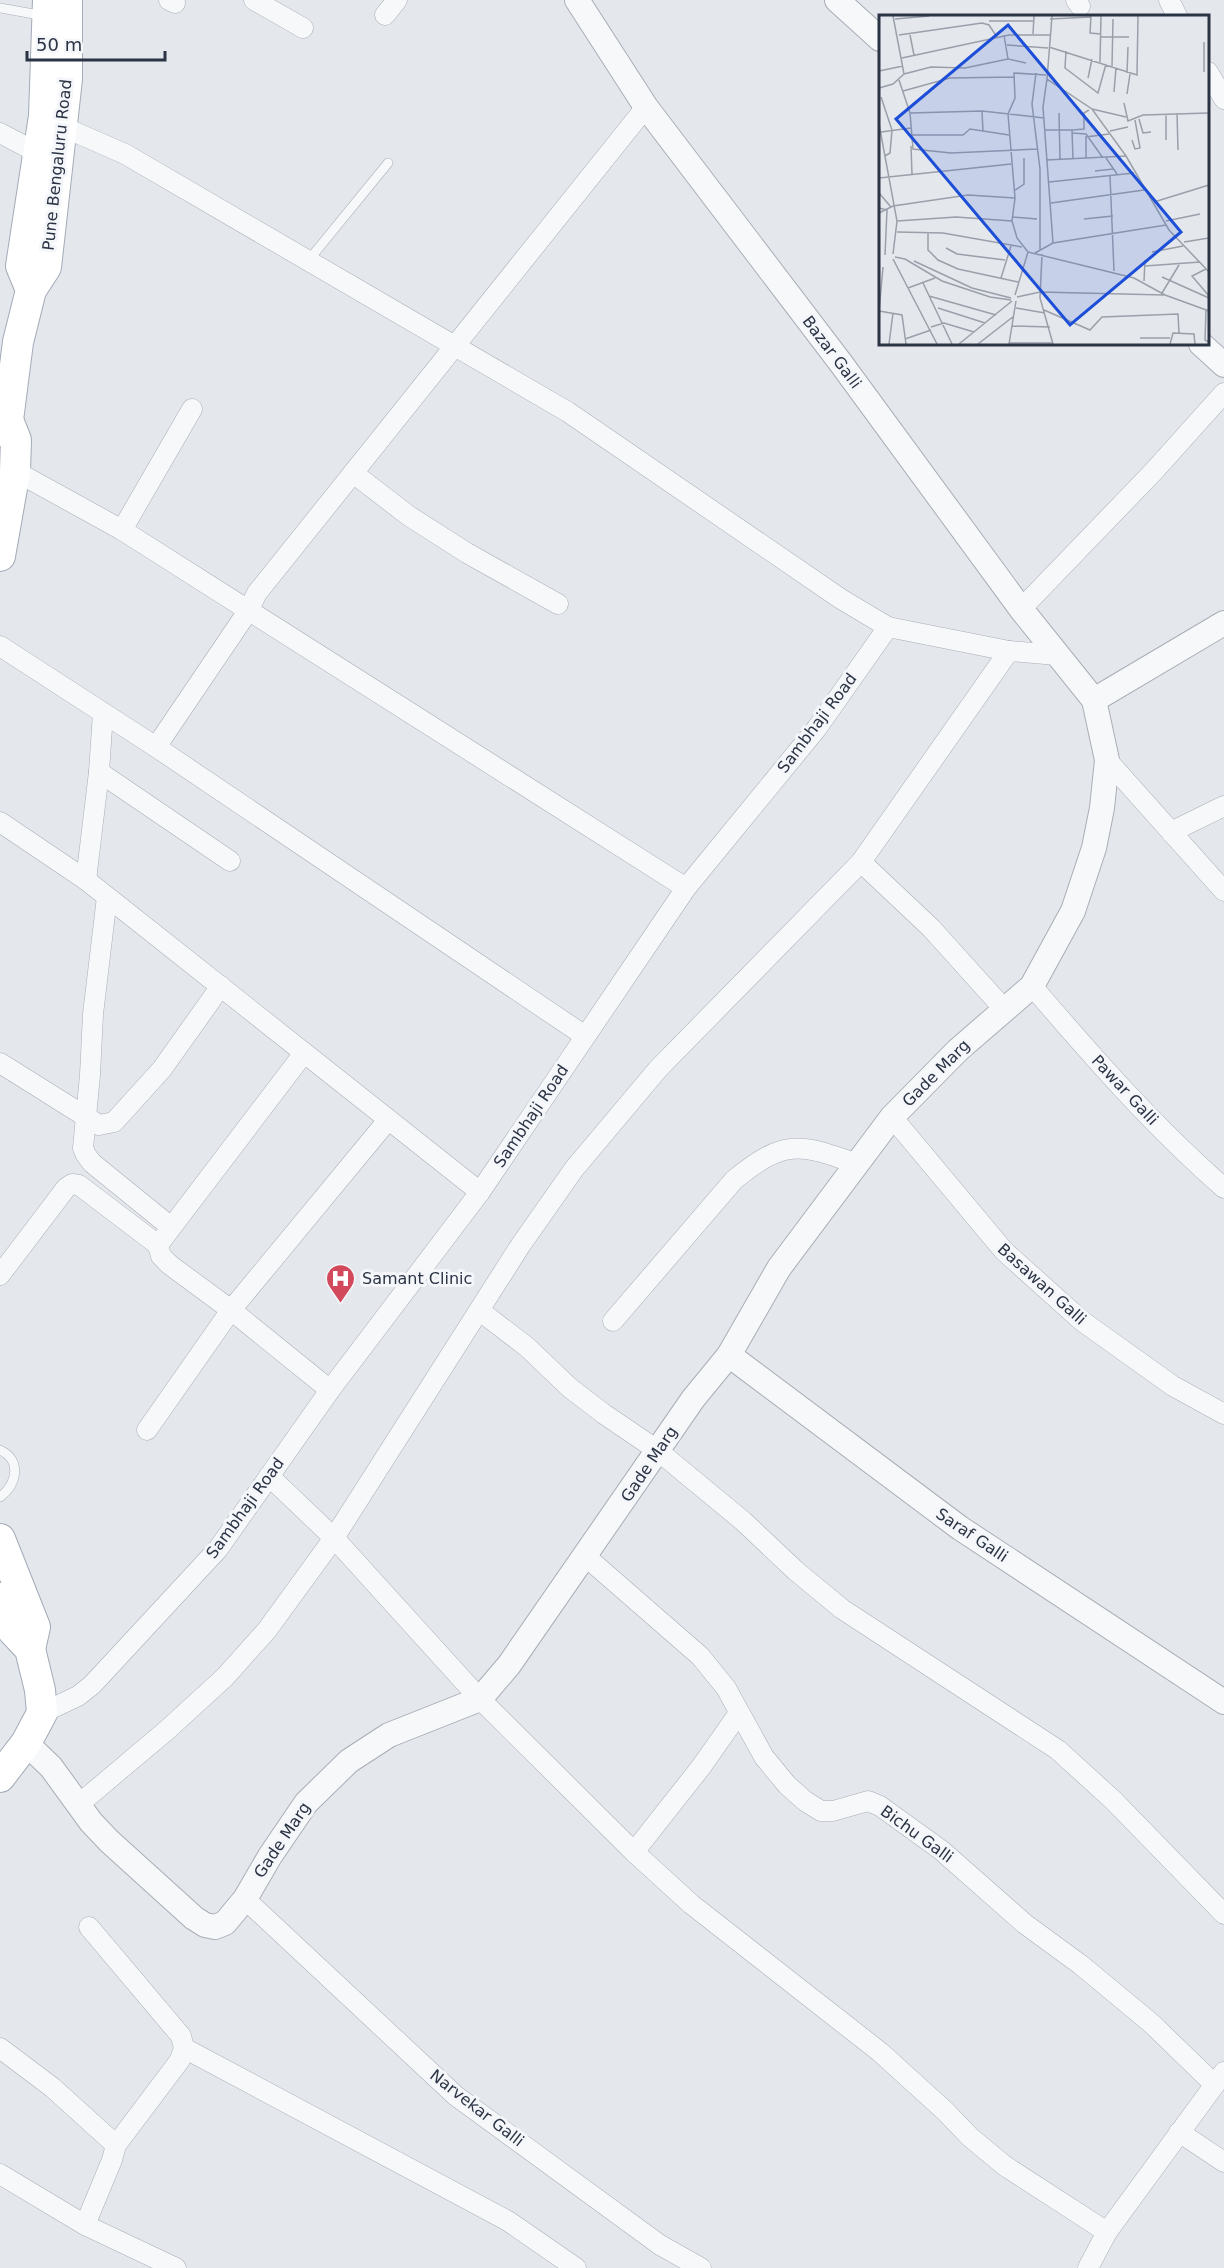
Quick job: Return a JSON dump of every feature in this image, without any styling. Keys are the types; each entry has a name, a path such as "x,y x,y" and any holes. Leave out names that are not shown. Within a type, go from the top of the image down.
{"main road":[{"name":"Pune Bengaluru Road","path":"4,425 9,338 31,290 46,267 67,79 54,5"},
{"name":"Pune Bengaluru Road","path":"31,290 21,266 44,116 54,5"},
{"path":"0,556 15,471 16,440 4,425"},
{"path":"0,1539 35,1628 30,1649 40,1690 42,1713 27,1743 0,1777"},
{"path":"0,1598 13,1631 30,1649"}],"street":[{"path":"254,0 303,28"},
{"name":"Bazar Galli","path":"577,0 646,107 840,362 1021,609 1094,700"},
{"path":"837,0 879,38"},
{"path":"1169,0 1176,15"},
{"path":"1209,74 1224,99"},
{"path":"156,747 248,611 257,593 646,107"},
{"path":"61,126 125,154 568,412 841,599 888,627 1009,651 1057,656"},
{"path":"0,133 38,153"},
{"path":"1202,345 1224,365"},
{"path":"1021,609 1154,471 1224,393"},
{"path":"122,530 192,409"},
{"path":"15,471 122,530 686,888"},
{"path":"353,473 409,516 558,604"},
{"path":"1094,700 1224,623"},
{"name":"Sambhaji Road","path":"42,1713 78,1696 92,1685 218,1549 330,1390 480,1192 686,888 817,728 888,627"},
{"path":"0,646 156,747 585,1036"},
{"path":"78,1804 167,1730 225,1677 267,1630 334,1538 520,1246 574,1169 658,1069 861,862 1009,651"},
{"name":"Gade Marg","path":"27,1743 51,1767 109,1841 194,1918 205,1925 215,1927 225,1923 245,1899 270,1856 306,1803 349,1761 388,1735 480,1699 509,1665 693,1399 729,1355 779,1268 892,1117 958,1050 1032,986 1073,911 1094,848 1102,808 1107,760 1094,700"},
{"path":"86,880 99,772 103,713"},
{"path":"1107,760 1224,891"},
{"path":"99,772 230,861"},
{"path":"1171,832 1224,806"},
{"path":"0,822 86,880 480,1192"},
{"path":"861,862 931,928 1004,1009"},
{"path":"106,897 93,1014 84,1148 92,1163 171,1227"},
{"path":"0,1063 87,1119 99,1125 114,1122 162,1069 220,986"},
{"name":"Pawar Galli","path":"1032,986 1115,1083 1191,1159 1224,1188"},
{"path":"158,1245 304,1053"},
{"name":"Basawan Galli","path":"892,1117 1004,1251 1082,1321 1164,1380 1224,1414"},
{"path":"147,1430 231,1310 388,1120"},
{"path":"613,1321 734,1180 757,1161 789,1148 815,1149 857,1164"},
{"path":"0,1275 66,1188 72,1184 80,1185 158,1245 161,1256 170,1265 231,1310 330,1390"},
{"path":"480,1311 527,1347 570,1388 657,1450 743,1521 796,1571 842,1609 1058,1750 1113,1800 1224,1914"},
{"name":"Saraf Galli","path":"729,1355 960,1528 1224,1702"},
{"path":"269,1476 334,1538 480,1699 634,1852 691,1904 880,2052 970,2137 1005,2166 1107,2232"},
{"name":"Bichu Galli","path":"584,1555 700,1656 726,1688 764,1757 787,1785 805,1801 821,1811 833,1811 868,1801 880,1806 941,1850 1025,1924 1081,1965 1219,2078"},
{"path":"634,1852 701,1767 739,1713"},
{"name":"Narvekar Galli","path":"245,1899 456,2096 660,2245 701,2268"},
{"path":"85,2225 116,2145 180,2060 184,2048 181,2036 89,1928"},
{"path":"0,2048 53,2088 116,2145"},
{"path":"184,2048 508,2221 576,2268"},
{"path":"1088,2268 1107,2232 1219,2078"},
{"path":"1179,2132 1224,2162"},
{"path":"0,2174 138,2260 176,2268"}],"lane":[{"path":"0,8 54,5"},
{"path":"308,261 388,163"},
{"path":"0,1450 6,1453 13,1462 16,1473 13,1482 0,1497"}],"place":[{"name":"Samant Clinic","path":"341,1304"}]}
